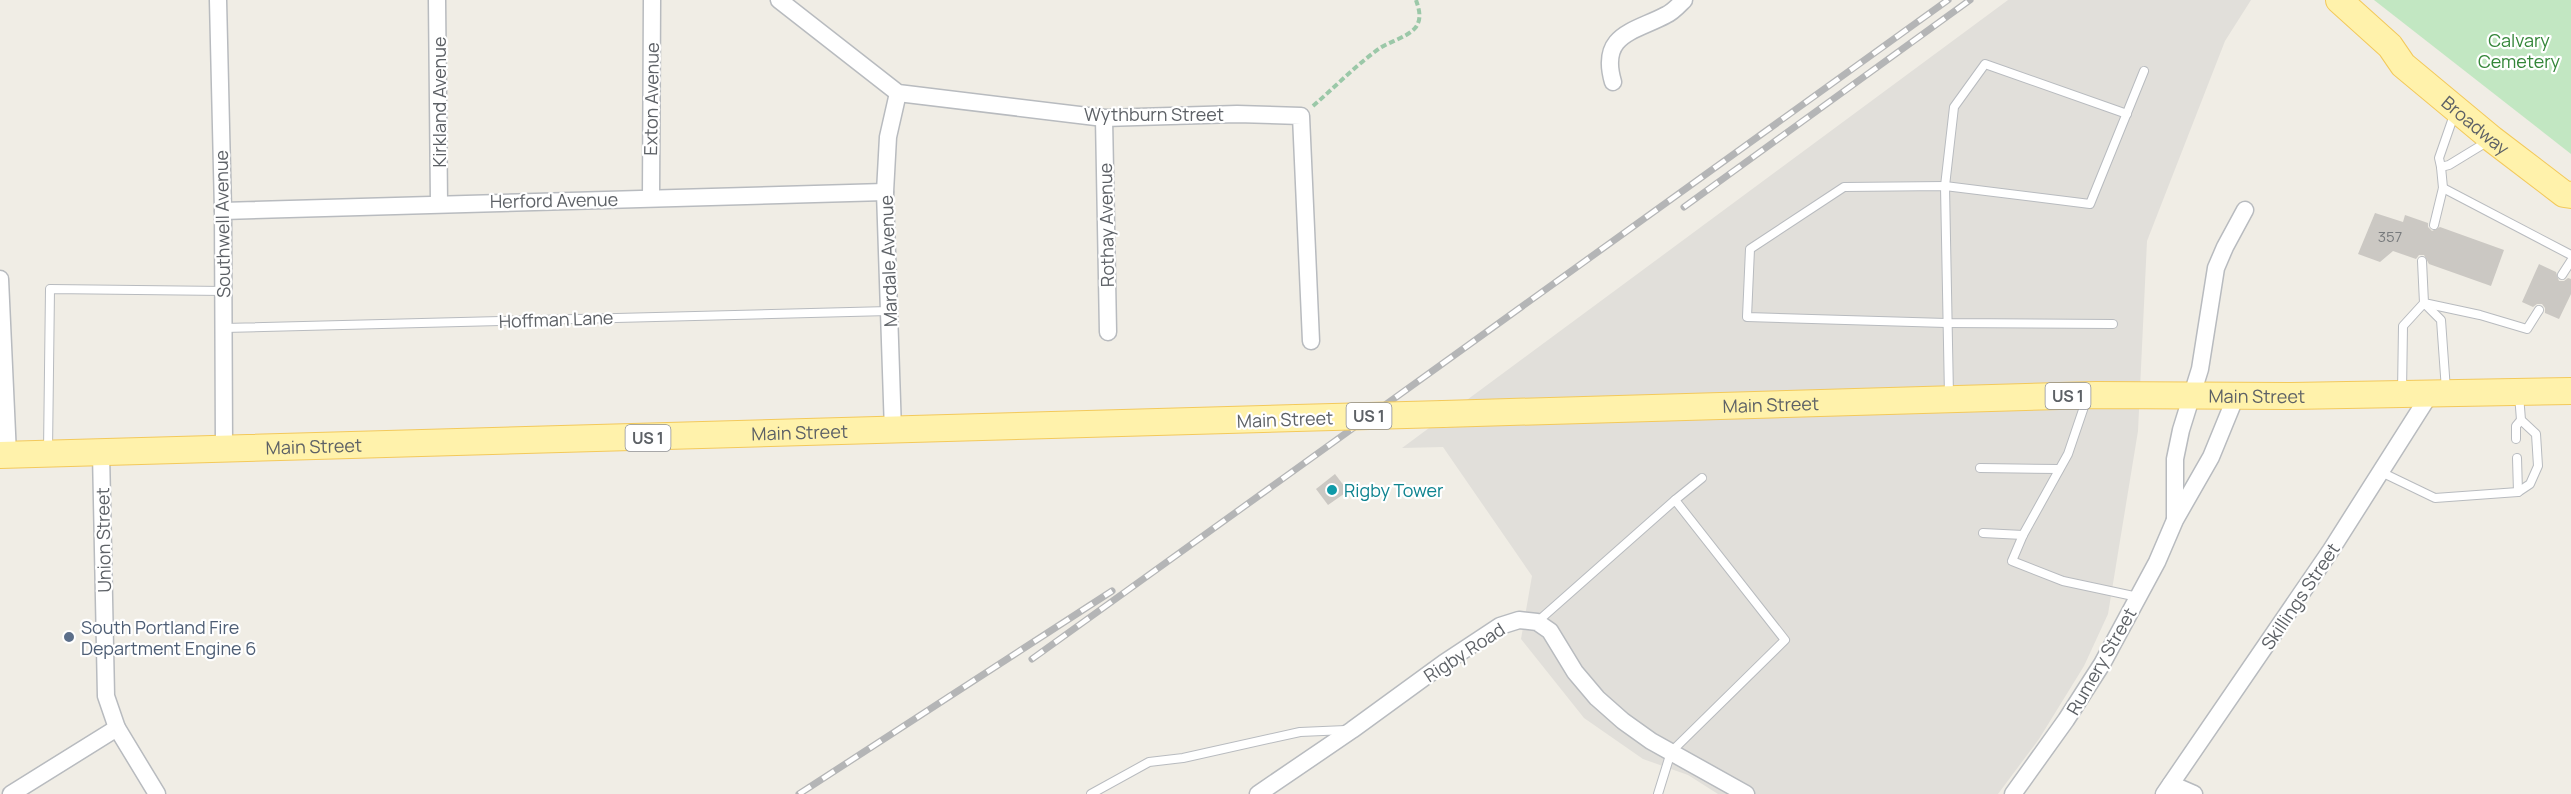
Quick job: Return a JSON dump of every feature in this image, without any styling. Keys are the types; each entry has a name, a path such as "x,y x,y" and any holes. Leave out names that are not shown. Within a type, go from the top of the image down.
{"main road":[{"name":"Broadway","path":"2339,0 2390,46 2403,65 2492,139 2564,194 2571,195"},
{"name":"Broadway","path":"2390,46 2414,56 2571,183"},
{"name":"Main Street","path":"4,455 2089,395 2193,397 2571,391"}],"street":[{"name":"Southwell Avenue","path":"218,0 223,212 224,448"},
{"name":"Kirkland Avenue","path":"437,0 439,203"},
{"name":"Exton Avenue","path":"651,198 652,0"},
{"path":"779,0 898,93"},
{"path":"1613,82 1608,65 1612,48 1627,32 1668,15 1684,0"},
{"name":"Wythburn Street","path":"898,93 1104,118 1237,114 1300,116"},
{"name":"Mardale Avenue","path":"893,431 885,192 888,137 898,93"},
{"path":"1300,116 1311,340"},
{"name":"Rothay Avenue","path":"1104,118 1108,332"},
{"name":"Herford Avenue","path":"223,212 439,203 885,192"},
{"name":"Rumery Street","path":"2175,520 2175,459 2181,429 2193,397 2216,268 2224,247 2245,210"},
{"path":"0,279 4,455"},
{"name":"Skillings Street","path":"2168,789 2331,550 2381,472 2438,394"},
{"name":"Rumery Street","path":"2013,794 2066,720 2102,664 2157,562 2175,520 2211,457 2236,396"},
{"name":"Union Street","path":"101,453 106,696 117,728 157,794"},
{"name":"Rigby Road","path":"1258,794 1352,730 1444,663 1500,627 1519,620 1537,622"},
{"path":"1537,622 1550,631 1575,672 1597,698 1623,721 1671,752 1746,794"},
{"path":"11,794 117,728"},
{"path":"2168,789 2193,794"}],"lane":[{"path":"1949,399 1945,186 1954,107 1985,64 2127,114"},
{"path":"2113,324 1946,323 1748,317 1750,249 1844,187 1945,186 2090,204 2144,71"},
{"path":"2434,225 2443,188 2439,158 2456,109"},
{"path":"2441,167 2449,165 2492,139"},
{"path":"2443,188 2571,255"},
{"path":"2422,261 2424,303 2441,320 2438,394"},
{"path":"2562,275 2571,261"},
{"path":"48,454 50,289 224,291"},
{"path":"2424,303 2480,315 2527,329 2539,310"},
{"path":"2402,393 2403,326 2424,303"},
{"name":"Hoffman Lane","path":"224,328 889,310"},
{"path":"2381,472 2435,498 2518,492 2530,484 2538,466 2536,434 2521,420 2519,392"},
{"path":"2089,395 2068,454 2023,535 2012,561 2063,581 2138,597"},
{"path":"2517,439 2516,426 2521,420"},
{"path":"2517,458 2518,492"},
{"path":"1980,468 2059,469"},
{"path":"1537,622 1701,478"},
{"path":"1658,794 1671,752 1785,640 1676,500"},
{"path":"1983,533 2023,535"},
{"path":"1091,794 1149,762 1183,758 1300,732 1352,730"}],"path":[{"path":"1300,116 1365,60 1381,48 1409,33 1417,25 1420,15 1416,0"}],"shaded area":[{"path":"2008,0 2251,0 2225,41 2147,241 2138,431 2108,614 2084,666 2039,739 1998,794 1718,794 1688,775 1643,759 1584,718 1521,639 1532,576 1443,447 1402,448"}],"green space":[{"name":"Calvary Cemetery","path":"2374,0 2571,0 2571,154"}],"building":[{"path":"2375,213 2403,222 2405,215 2428,223 2432,231 2440,227 2504,250 2491,286 2429,264 2424,255 2419,255 2416,259 2393,251 2380,262 2358,254"},
{"path":"2539,264 2556,272 2559,281 2571,279 2571,294 2559,319 2545,313 2542,304 2533,307 2522,302"},
{"name":"Rigby Tower","path":"1335,474 1348,491 1328,505 1316,489"}],"railway":[{"path":"1032,659 1948,0"},
{"path":"1684,207 1970,0"},
{"path":"799,794 1112,591"}],"place":[{"name":"Rigby Tower","path":"1332,490"},
{"name":"South Portland Fire Department Engine 6","path":"69,637"}]}
